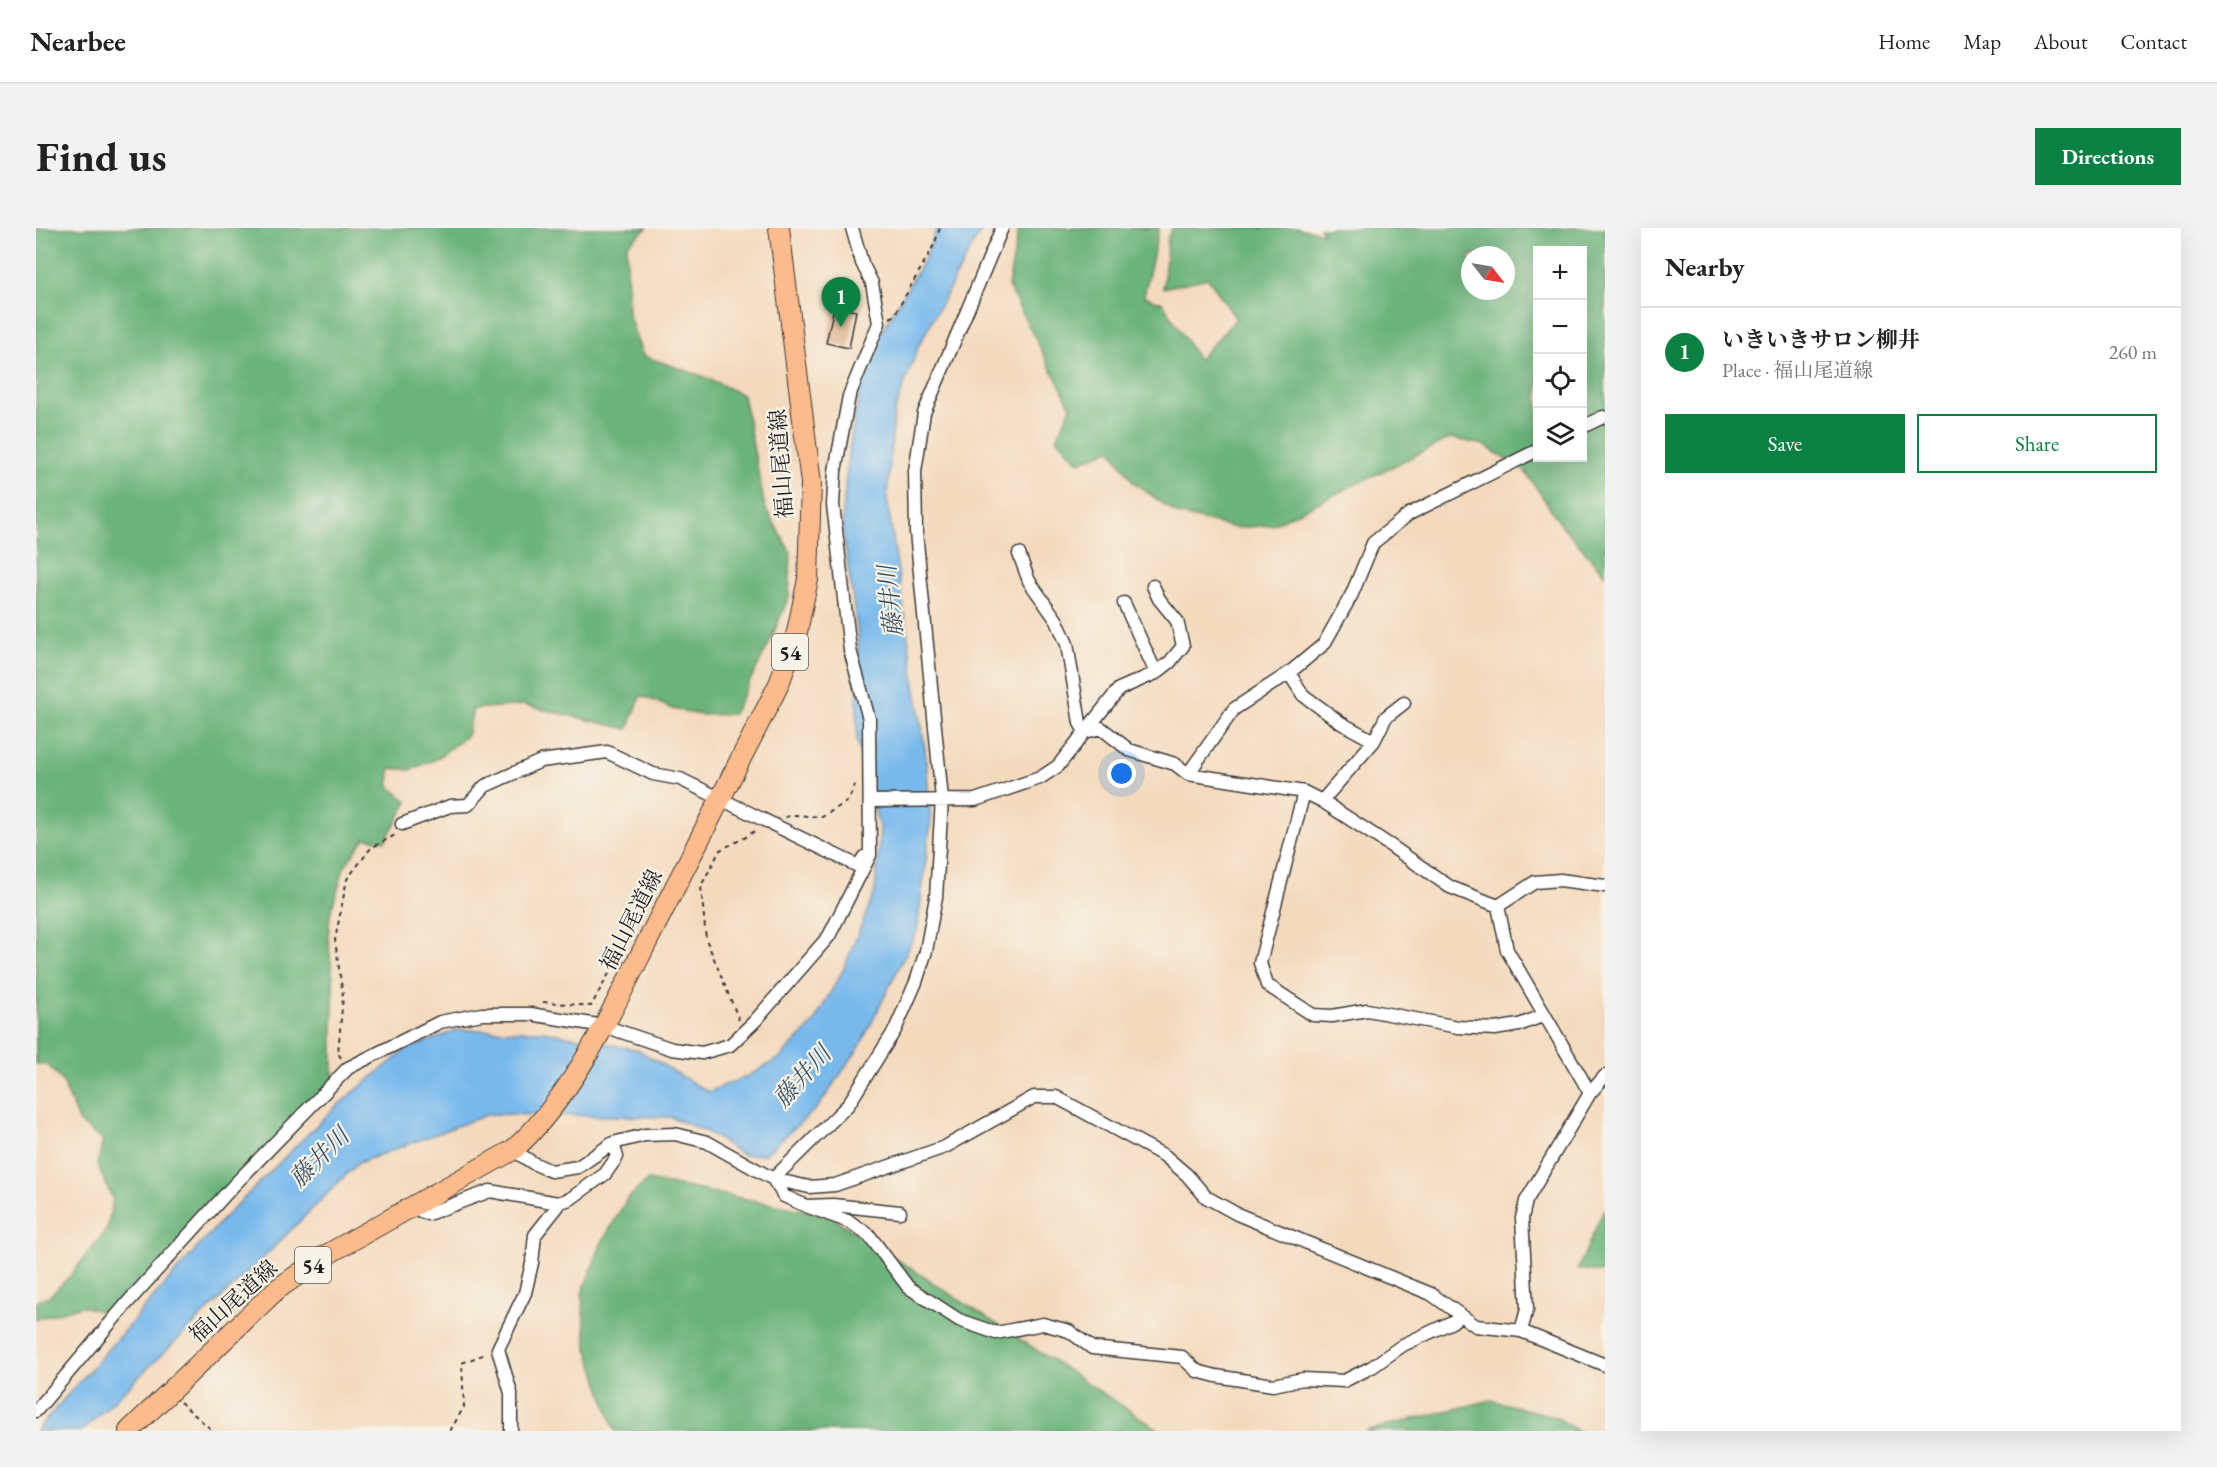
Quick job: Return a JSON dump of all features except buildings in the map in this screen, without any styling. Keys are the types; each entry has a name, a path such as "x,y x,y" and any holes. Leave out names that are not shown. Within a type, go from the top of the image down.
{"main road":[{"name":"福山尾道線","path":"129,1431 276,1290 326,1256 413,1208 519,1144 561,1094 601,1030 779,684 797,632 808,579 811,483 779,228"}],"street":[{"path":"36,1411 136,1293 234,1185 348,1068 440,1022 482,1014 530,1014 672,1049 702,1053 730,1045 755,1021 829,936 870,855 869,719 850,650 833,505 835,471 849,396 879,322 872,283 862,262 852,228"},
{"path":"773,1179 848,1105 895,1030 916,982 926,951 936,897 942,799 916,532 915,471 924,413 1002,228"},
{"path":"1587,425 1604,417"},
{"path":"1188,774 1234,709 1289,673 1324,645 1352,594 1373,543 1408,514 1533,452"},
{"path":"811,483 833,505"},
{"path":"1019,554 1029,581 1058,621 1066,644 1080,723 1085,732"},
{"path":"870,801 975,800 1040,778 1058,766 1119,689 1156,673 1170,662 1183,646 1177,621 1159,599 1153,586"},
{"path":"1124,603 1156,673"},
{"path":"1289,673 1303,695 1341,723 1374,741"},
{"path":"1322,801 1374,741 1386,717 1404,703"},
{"path":"1085,732 1101,728 1128,750 1174,764 1188,774 1304,792 1322,801 1450,887 1498,906"},
{"path":"402,824 450,806 468,806 485,786 541,761 607,752 652,774 680,779 858,866 866,854 870,855"},
{"path":"1304,792 1260,963 1267,985 1313,1015 1332,1016 1367,1010 1458,1027 1495,1029 1520,1025 1545,1015"},
{"path":"1498,906 1535,882 1560,880 1605,886"},
{"path":"1498,906 1507,950 1590,1094"},
{"path":"1521,1330 1527,1309 1522,1218 1526,1201 1590,1094 1605,1076"},
{"path":"519,1144 533,1163 551,1171 578,1167 613,1143 645,1135 675,1134 707,1142 773,1179 809,1187 835,1185 945,1147 1034,1097 1056,1097 1165,1156 1187,1175 1206,1197 1237,1214 1431,1294 1476,1326 1521,1330 1605,1365"},
{"path":"413,1208 428,1214 490,1191 558,1203 570,1199 605,1174 617,1157 613,1143"},
{"path":"773,1179 784,1196 850,1222 869,1235 908,1287 959,1320 996,1333 1043,1324 1069,1331 1092,1348 1182,1357 1197,1371 1273,1385 1303,1379 1344,1382 1372,1367 1403,1345 1452,1322 1459,1316"},
{"path":"511,1431 511,1393 498,1349 525,1293 532,1263 535,1235 558,1203"},
{"path":"806,1206 833,1205 900,1212"}],"path":[{"path":"879,322 894,316 934,245 940,228"},
{"path":"755,1021 740,1023 718,971 706,939 701,885 720,850 746,837 767,821 795,814 822,817 848,801 858,776 870,771"},
{"path":"348,1068 338,1053 343,996 334,939 347,879 371,848 395,835 402,824"},
{"path":"540,1002 591,1006 630,935"},
{"path":"450,1431 464,1407 462,1363 498,1349"},
{"path":"169,1392 213,1431"}],"green space":[{"path":"36,228 647,228 627,245 628,314 643,356 705,377 743,395 765,507 791,553 789,596 769,644 733,714 700,715 673,709 641,695 628,729 524,705 473,709 467,735 436,759 410,770 390,768 389,786 408,802 385,841 365,838 344,867 330,915 328,938 333,979 333,1085 113,1315 82,1306 36,1319 36,1302 51,1295 70,1276 107,1229 113,1200 97,1164 103,1141 78,1121 63,1082 48,1065 36,1064"},
{"path":"1019,228 1159,228 1144,296 1163,303 1198,360 1236,319 1208,278 1163,288 1168,236 1172,228 1296,228 1324,233 1319,228 1605,228 1605,575 1560,523 1525,471 1484,445 1451,438 1272,525 1236,528 1177,514 1133,482 1111,449 1079,462 1057,438 1071,407 1008,286"},
{"path":"648,1180 829,1215 1161,1431 615,1431 587,1347 582,1294 601,1244 627,1199"},
{"path":"1605,1209 1605,1273 1578,1269 1603,1211"},
{"path":"1491,1400 1556,1417 1578,1431 1365,1431"}],"water":[{"name":"藤井川","path":"937,228 982,228 918,347 894,413 887,499 925,749 931,820 917,931 860,1046 818,1107 765,1154 743,1155 707,1132 670,1117 489,1114 358,1163 266,1255 82,1431 36,1431 221,1221 333,1109 407,1049 458,1030 543,1031 638,1050 708,1092 748,1076 780,1058 813,1024 844,968 875,892 880,831 857,740 858,635 842,525 848,455 860,390 880,335 926,256"}],"place":[{"name":"いきいきサロン柳井","path":"841,327"}]}
